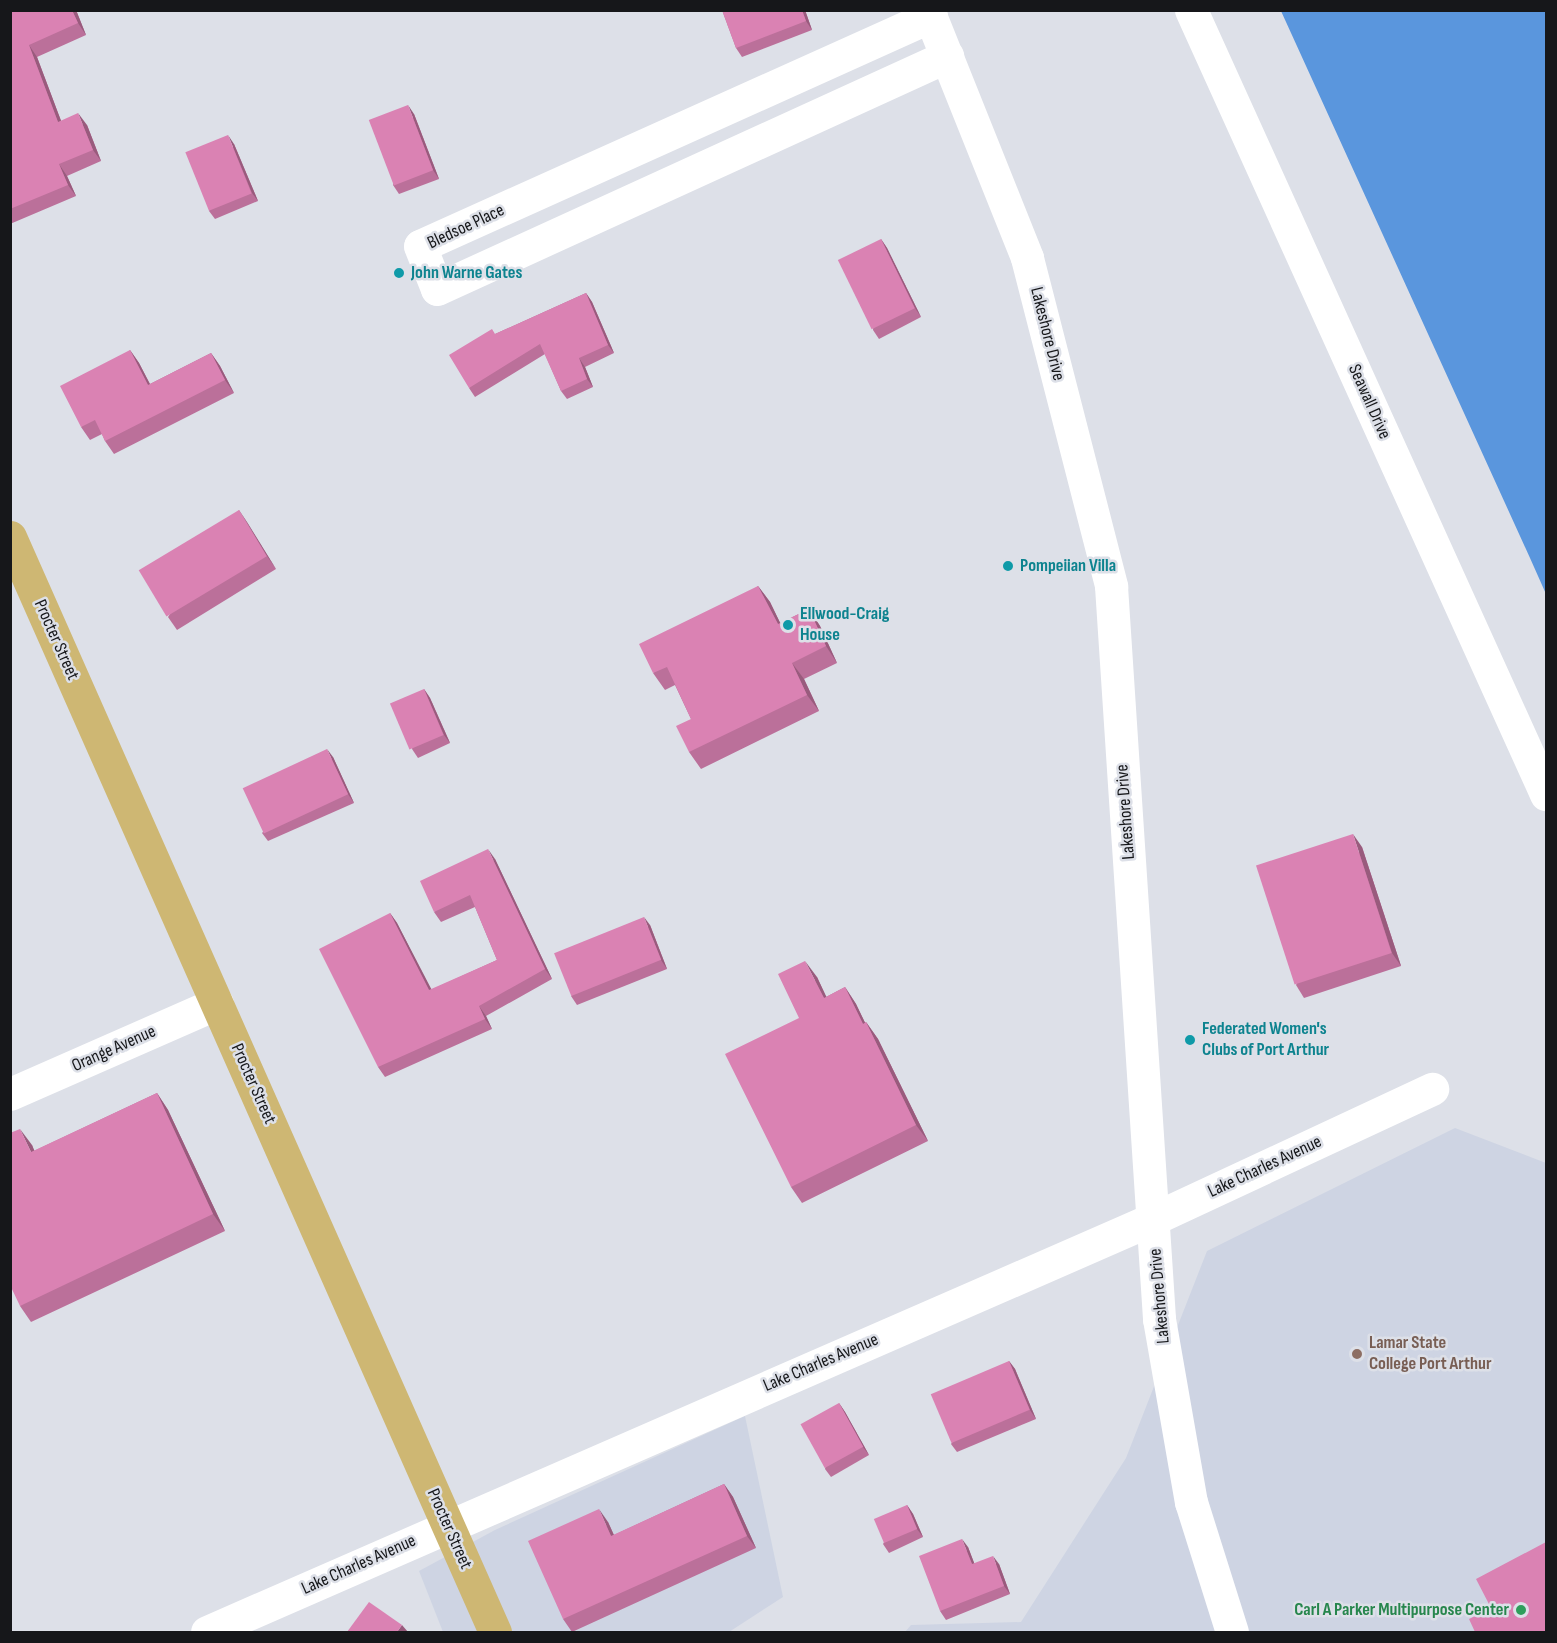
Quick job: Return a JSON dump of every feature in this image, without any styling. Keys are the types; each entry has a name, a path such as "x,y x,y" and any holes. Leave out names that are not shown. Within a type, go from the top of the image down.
{"main road":[{"name":"Procter Street","path":"10,537 495,1632"}],"street":[{"name":"Seawall Drive","path":"1191,10 1546,794"},
{"name":"Bledsoe Place","path":"929,13 420,246 437,289 947,56"},
{"name":"Lakeshore Drive","path":"929,13 1027,258 1110,586 1155,1218 1159,1319 1191,1502 1232,1632"},
{"name":"Orange Avenue","path":"10,1094 217,1004"},
{"name":"Lake Charles Avenue","path":"207,1632 447,1525 1155,1218 1432,1089"}],"shaded area":[{"name":"Lamar State College Port Arthur","path":"1455,1128 1546,1163 1546,1632 905,1632 911,1625 1021,1622 1126,1458 1207,1251"},
{"path":"745,1416 783,1597 729,1632 443,1632 419,1571 495,1530"}],"water":[{"path":"1281,11 1546,11 1546,594 1530,558"}],"building":[{"path":"10,10 72,10 78,23 29,45 58,122 78,113 93,150 59,164 68,185 10,209"},
{"path":"722,10 802,10 806,21 736,48"},
{"path":"408,105 433,170 394,185 369,120"},
{"path":"228,135 252,193 209,211 185,152"},
{"path":"881,239 915,308 872,329 838,260"},
{"path":"586,293 608,345 579,358 587,379 561,391 540,344 469,388 449,355 492,329 495,334"},
{"path":"130,350 148,385 211,353 225,380 105,441 95,420 81,427 60,386"},
{"path":"239,510 267,556 167,617 139,570"},
{"path":"758,586 778,624 809,609 826,646 792,663 807,695 689,752 676,726 691,719 667,667 653,673 639,644"},
{"path":"424,689 444,735 409,749 390,703"},
{"path":"327,749 348,794 264,834 243,788"},
{"path":"1353,834 1392,953 1295,984 1256,866"},
{"path":"488,849 545,969 479,1006 485,1019 378,1067 319,949 390,913 429,990 497,960 470,895 434,912 420,881"},
{"path":"644,917 661,960 571,996 554,953"},
{"path":"805,961 824,998 845,987 863,1024 866,1022 916,1125 791,1187 725,1054 799,1018 778,974"},
{"path":"157,1093 213,1214 20,1306 10,1285 10,1133 20,1129 31,1152"},
{"path":"1009,1361 1030,1410 951,1443 931,1394"},
{"path":"839,1403 863,1447 825,1468 801,1424"},
{"path":"724,1484 747,1536 563,1619 528,1541 599,1509 611,1536"},
{"path":"907,1505 917,1529 884,1543 874,1519"},
{"path":"962,1539 972,1564 993,1556 1004,1586 940,1611 919,1556"},
{"path":"1546,1542 1546,1632 1475,1632 1469,1619 1491,1608 1476,1579"},
{"path":"369,1602 402,1625 397,1632 347,1632"}],"place":[{"name":"John Warne Gates","path":"399,273"},
{"name":"Pompeiian Villa","path":"1008,566"},
{"name":"Ellwood-Craig House","path":"788,625"},
{"name":"Federated Women's Clubs of Port Arthur","path":"1190,1040"},
{"name":"Lamar State College Port Arthur","path":"1357,1354"},
{"name":"Carl A Parker Multipurpose Center","path":"1521,1610"}]}
